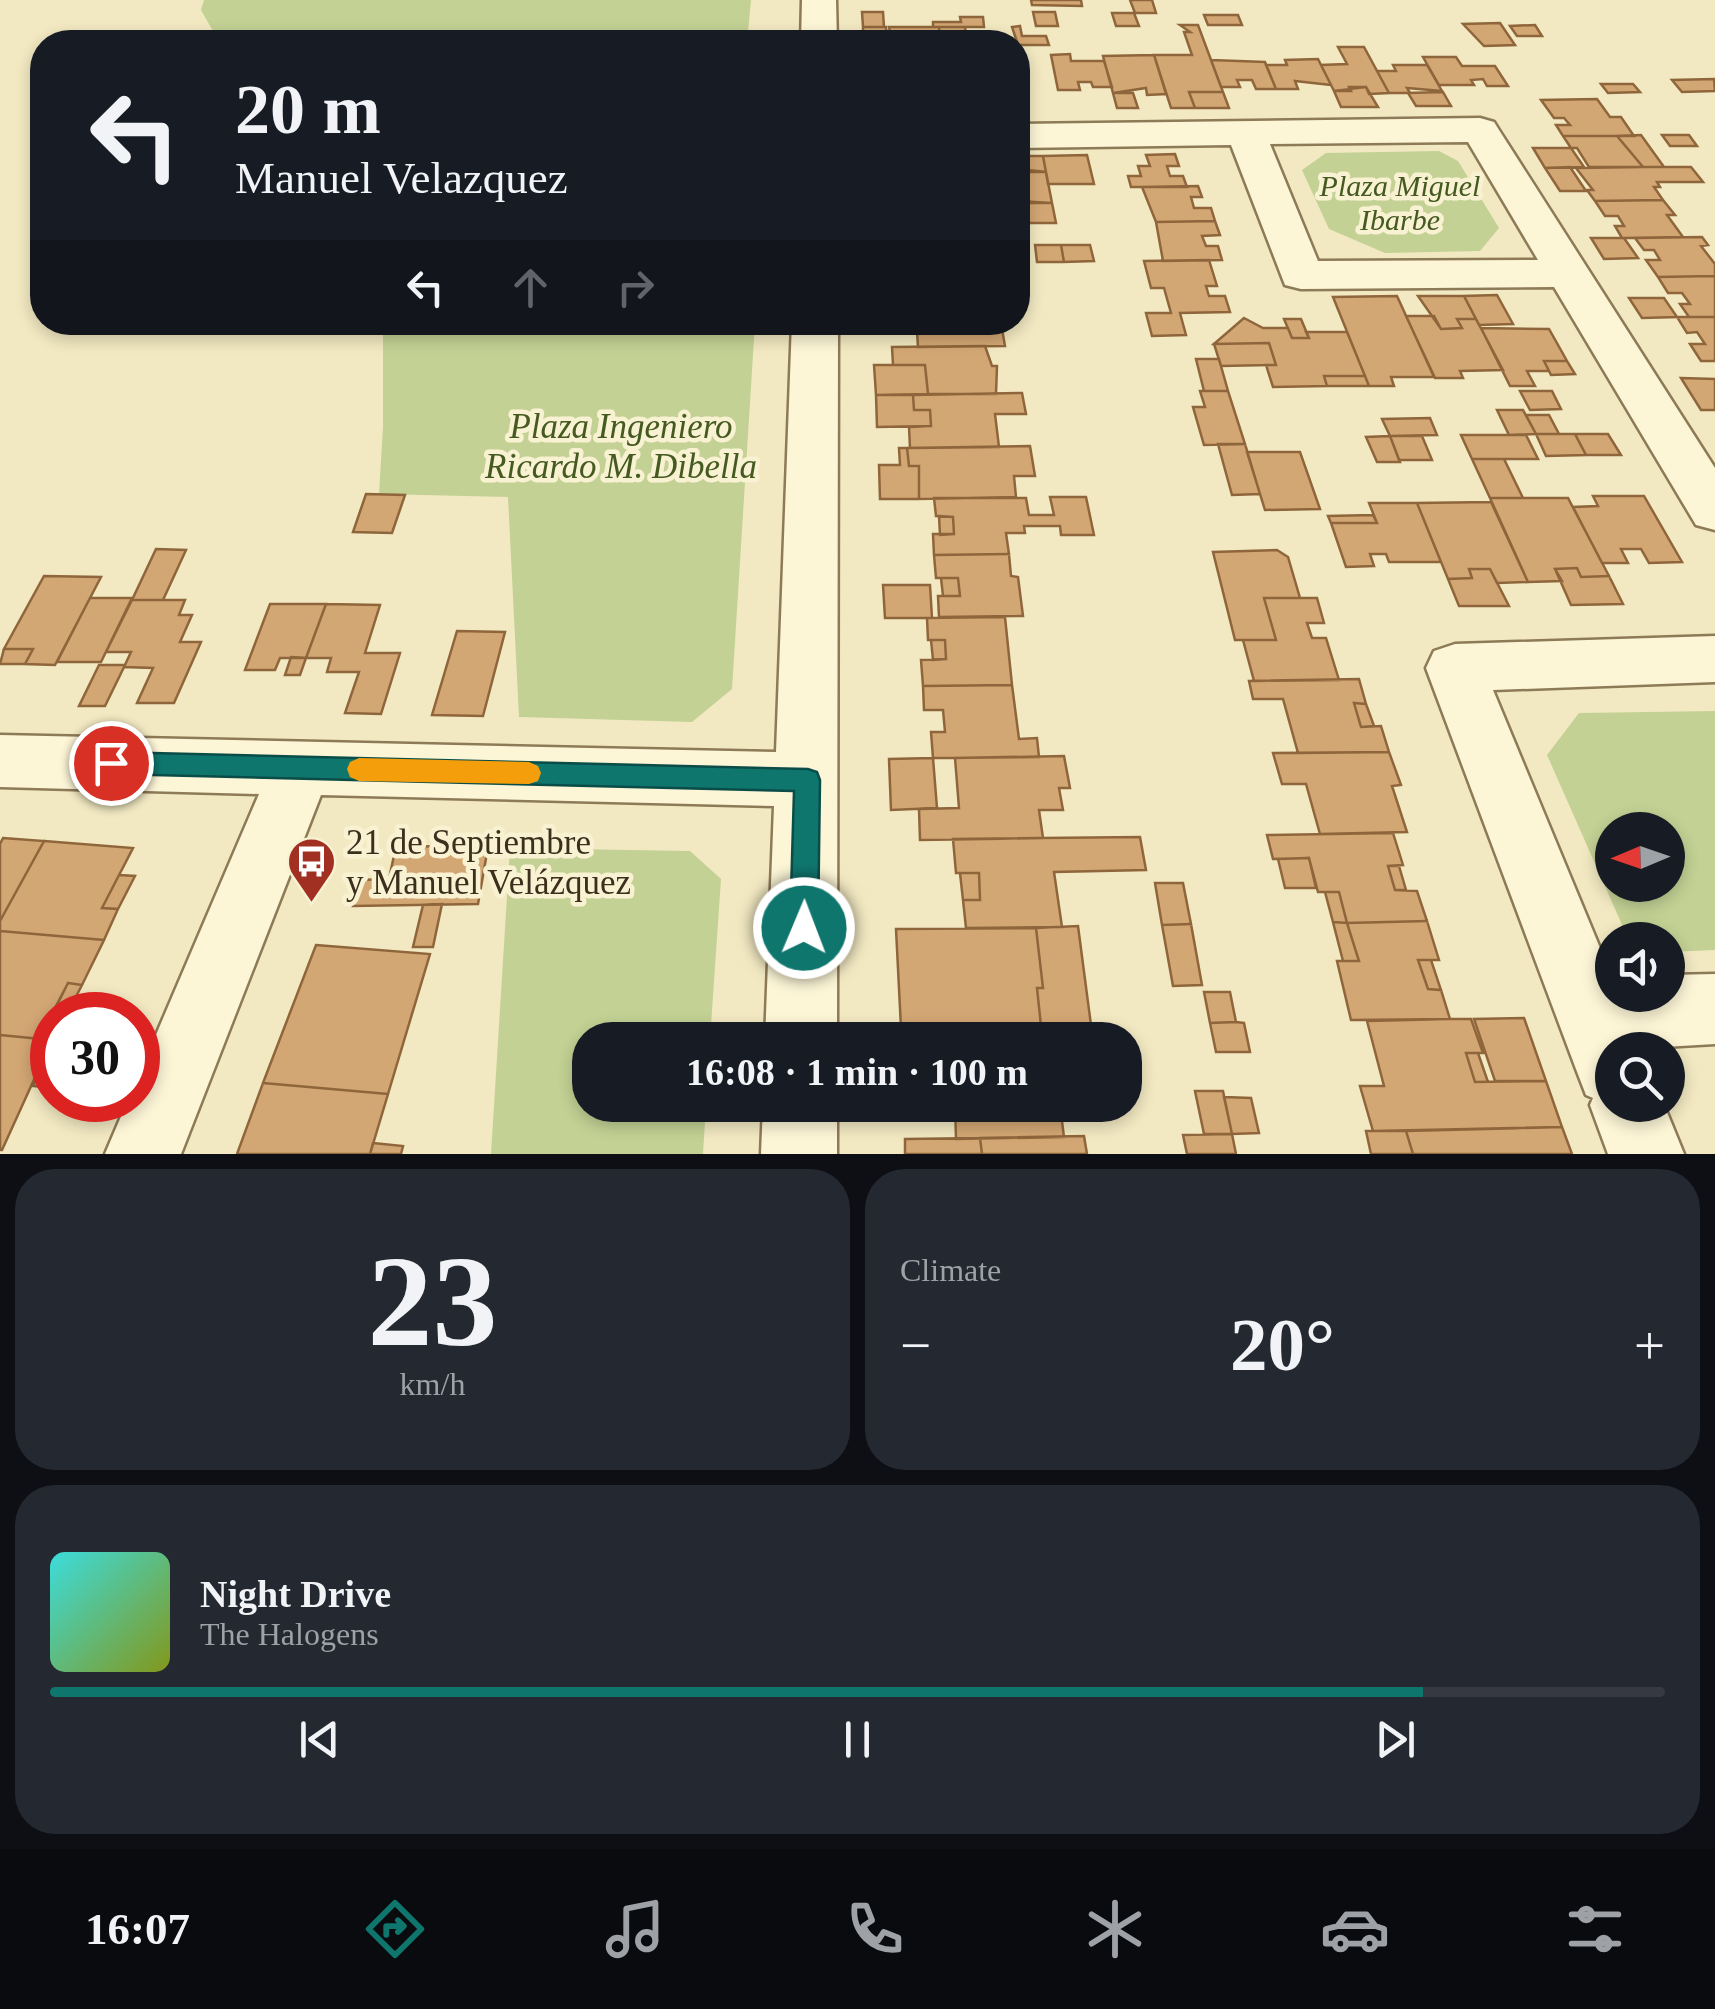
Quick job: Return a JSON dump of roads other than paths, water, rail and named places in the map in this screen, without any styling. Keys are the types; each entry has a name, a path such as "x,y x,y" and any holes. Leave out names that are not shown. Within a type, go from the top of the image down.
{"street":[{"path":"819,30 820,0"},
{"path":"1030,136 1480,130 1715,511"},
{"path":"1246,133 1302,275 1569,273"},
{"path":"801,1022 814,335"},
{"path":"1599,1032 1455,668 1715,659"},
{"path":"0,761 808,780"},
{"path":"142,1154 301,768"},
{"path":"1632,1032 1715,1010"},
{"path":"799,1154 800,1122"},
{"path":"1633,1122 1646,1154"}],"place":[{"name":"21 de Septiembre y Manuel Velázquez","path":"311,904"}],"park label":[{"name":"Plaza Miguel Ibarbe","path":"1400,202"},
{"name":"Plaza Ingeniero Ricardo M. Dibella","path":"621,446"}]}
